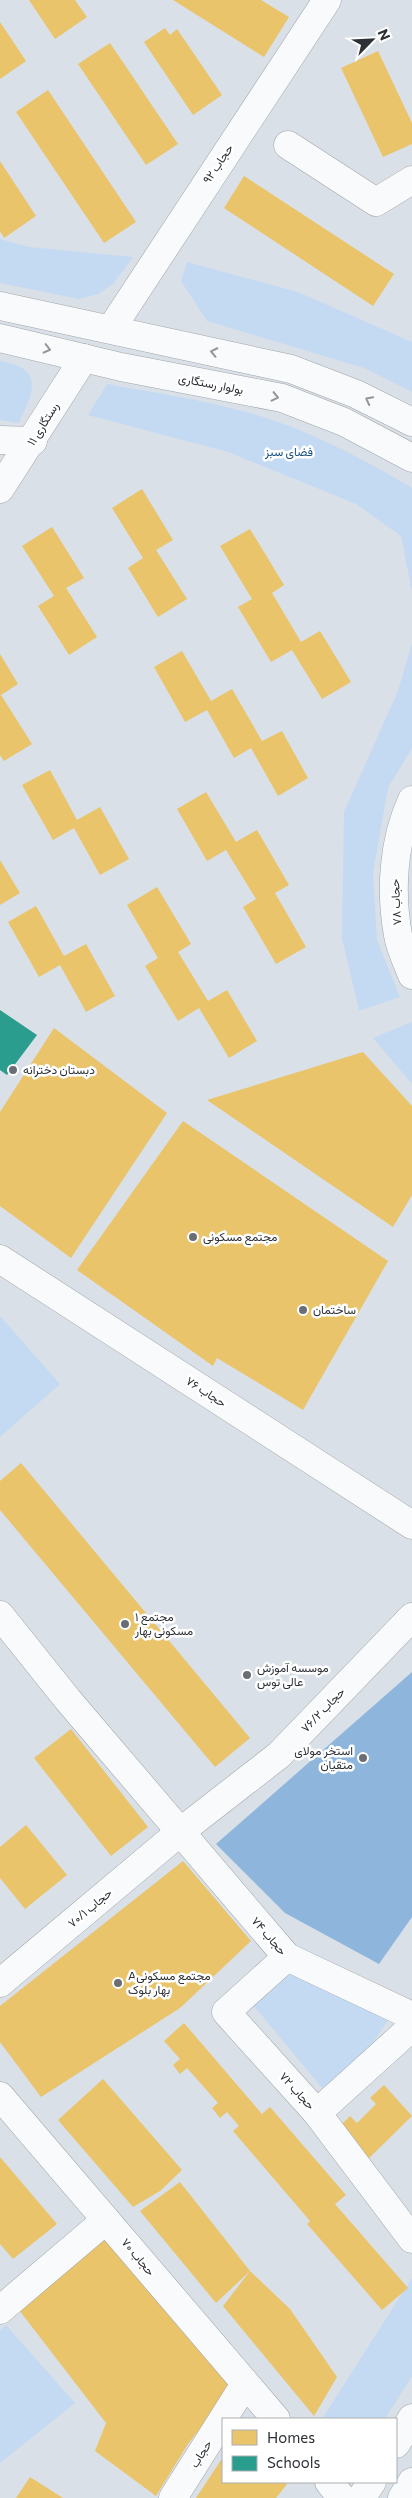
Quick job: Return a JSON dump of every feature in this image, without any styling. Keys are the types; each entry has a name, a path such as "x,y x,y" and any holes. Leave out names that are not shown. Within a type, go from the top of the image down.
{"street":[{"name":"حجاب ۹۲","path":"111,329 327,0"},
{"path":"288,145 376,202 412,180"},
{"path":"0,306 291,369 356,394 412,422"},
{"name":"بولوار رستگاری","path":"0,338 84,358 282,398 344,422 412,458"},
{"name":"رستگاری ۱۱","path":"0,489 33,441 84,358"},
{"path":"0,440 33,441"},
{"name":"حجاب ۷۸","path":"412,800 404,818 393,879 398,936 412,975"},
{"name":"حجاب ۷۶","path":"0,1259 412,1525"},
{"name":"حجاب ۷۴","path":"0,1615 180,1832 287,1957 412,2016"},
{"name":"حجاب ۷۶/۲","path":"180,1832 279,1755 395,1637 412,1617"},
{"name":"حجاب ۷۰/۱","path":"0,1983 180,1832"},
{"name":"حجاب ۷۲","path":"287,1957 226,2012 317,2113 412,2240"},
{"path":"317,2113 412,2027"},
{"name":"حجاب ۷۰","path":"0,2096 275,2418"},
{"path":"0,2310 106,2220"},
{"name":"حجاب","path":"224,2418 245,2384"},
{"path":"397,2442 412,2418"},
{"name":"حجاب","path":"173,2498 222,2420"},
{"path":"402,2498 412,2482"},
{"path":"330,2483 342,2498"},
{"path":"361,2498 371,2483"}],"green space":[{"path":"0,239 29,247 133,257 113,284 98,294 79,299 0,283"},
{"path":"187,262 298,292 412,342 412,392 364,368 207,321 181,281"},
{"path":"0,361 15,364 24,369 30,376 32,383 31,392 19,423 0,420"},
{"name":"فضای سبز","path":"107,384 251,413 312,435 370,464 412,488 412,592 401,536 356,504 228,452 88,415"},
{"path":"412,643 412,748 388,788 373,873 377,940 400,997 359,1011 342,938 344,812 398,691"},
{"path":"412,1022 412,1084 373,1038"},
{"path":"0,1316 60,1384 0,1437"},
{"path":"292,1969 389,2019 362,2058 323,2089 254,2006"},
{"path":"412,2278 412,2376 386,2418 323,2418"},
{"path":"6,2325 75,2403 0,2463 0,2331"}],"water":[{"name":"استخر مولای متقیان","path":"412,1672 412,1917 379,1964 285,1913 216,1844"}],"building: Homes":[{"path":"29,0 75,0 87,17 55,39"},
{"path":"173,0 261,0 289,17 264,57"},
{"path":"0,22 26,61 0,79"},
{"path":"165,28 170,35 177,29 222,95 193,115 144,42"},
{"path":"110,43 178,144 146,165 78,64"},
{"path":"378,51 412,123 412,144 383,157 341,68"},
{"path":"48,90 136,222 104,243 16,112"},
{"path":"0,161 36,216 4,238 0,231"},
{"path":"244,176 394,274 373,306 224,208"},
{"path":"142,489 173,540 156,550 187,599 158,617 128,568 143,558 112,508"},
{"path":"52,527 84,578 66,588 97,637 69,655 38,606 54,596 22,546"},
{"path":"250,529 284,585 272,593 301,642 320,631 351,682 322,699 292,650 271,662 238,607 252,599 220,546"},
{"path":"182,651 211,701 232,689 262,741 282,731 308,778 278,796 251,748 234,758 207,710 185,722 154,667"},
{"path":"0,654 18,684 1,695 32,744 4,761 0,755"},
{"path":"50,770 77,820 100,807 129,859 100,875 74,828 53,840 22,785"},
{"path":"206,792 236,842 257,830 289,885 275,893 306,947 276,964 243,907 256,899 226,850 207,861 177,809"},
{"path":"0,860 20,893 0,905"},
{"path":"157,887 191,944 178,952 208,1001 227,990 257,1041 229,1058 199,1008 178,1021 145,966 158,958 127,905"},
{"path":"36,906 64,956 86,944 115,996 86,1012 60,965 39,977 8,922"},
{"path":"54,1028 167,1113 71,1258 0,1206 0,1112"},
{"path":"363,1052 412,1106 412,1195 393,1227 207,1100"},
{"name":"مجتمع مسکونی","path":"183,1121 388,1261 303,1410 217,1358 213,1366 77,1270"},
{"name":"۱ مجتمع مسکونی بهار","path":"21,1463 250,1738 215,1767 0,1510 0,1481"},
{"path":"71,1729 148,1827 111,1856 34,1758"},
{"path":"26,1825 67,1875 25,1909 0,1878 0,1847"},
{"name":"Aمجتمع مسکونی بهار بلوک","path":"183,1861 251,1941 180,2008 41,2097 0,2042 0,2006"},
{"path":"184,2023 262,2114 270,2107 346,2195 335,2204 408,2288 382,2310 307,2224 310,2221 233,2131 239,2126 227,2112 220,2118 212,2108 218,2103 187,2068 180,2074 173,2065 180,2059 164,2041"},
{"path":"103,2079 182,2170 160,2191 133,2207 58,2120"},
{"path":"384,2085 412,2116 365,2162 334,2132 350,2116 357,2123 376,2104 370,2098"},
{"path":"0,2157 57,2224 13,2259 0,2244"},
{"path":"180,2182 250,2271 216,2303 140,2211"},
{"path":"106,2233 187,2328 231,2388 188,2444 156,2496 95,2451 106,2423 19,2310"},
{"path":"250,2271 290,2309 337,2377 314,2416 223,2306"},
{"path":"222,2459 222,2483 287,2484 276,2498 196,2498"},
{"path":"30,2477 63,2498 16,2498"}],"building: Schools":[{"path":"0,1010 37,1035 7,1075 0,1070"}],"place":[{"name":"دبستان دخترانه","path":"13,1070"},
{"name":"مجتمع مسکونی","path":"193,1237"},
{"name":"ساختمان","path":"303,1310"},
{"name":"۱ مجتمع مسکونی بهار","path":"125,1624"},
{"name":"موسسه آموزش عالی توس","path":"247,1675"},
{"name":"استخر مولای متقیان","path":"363,1758"},
{"name":"Aمجتمع مسکونی بهار بلوک","path":"118,1983"}]}
